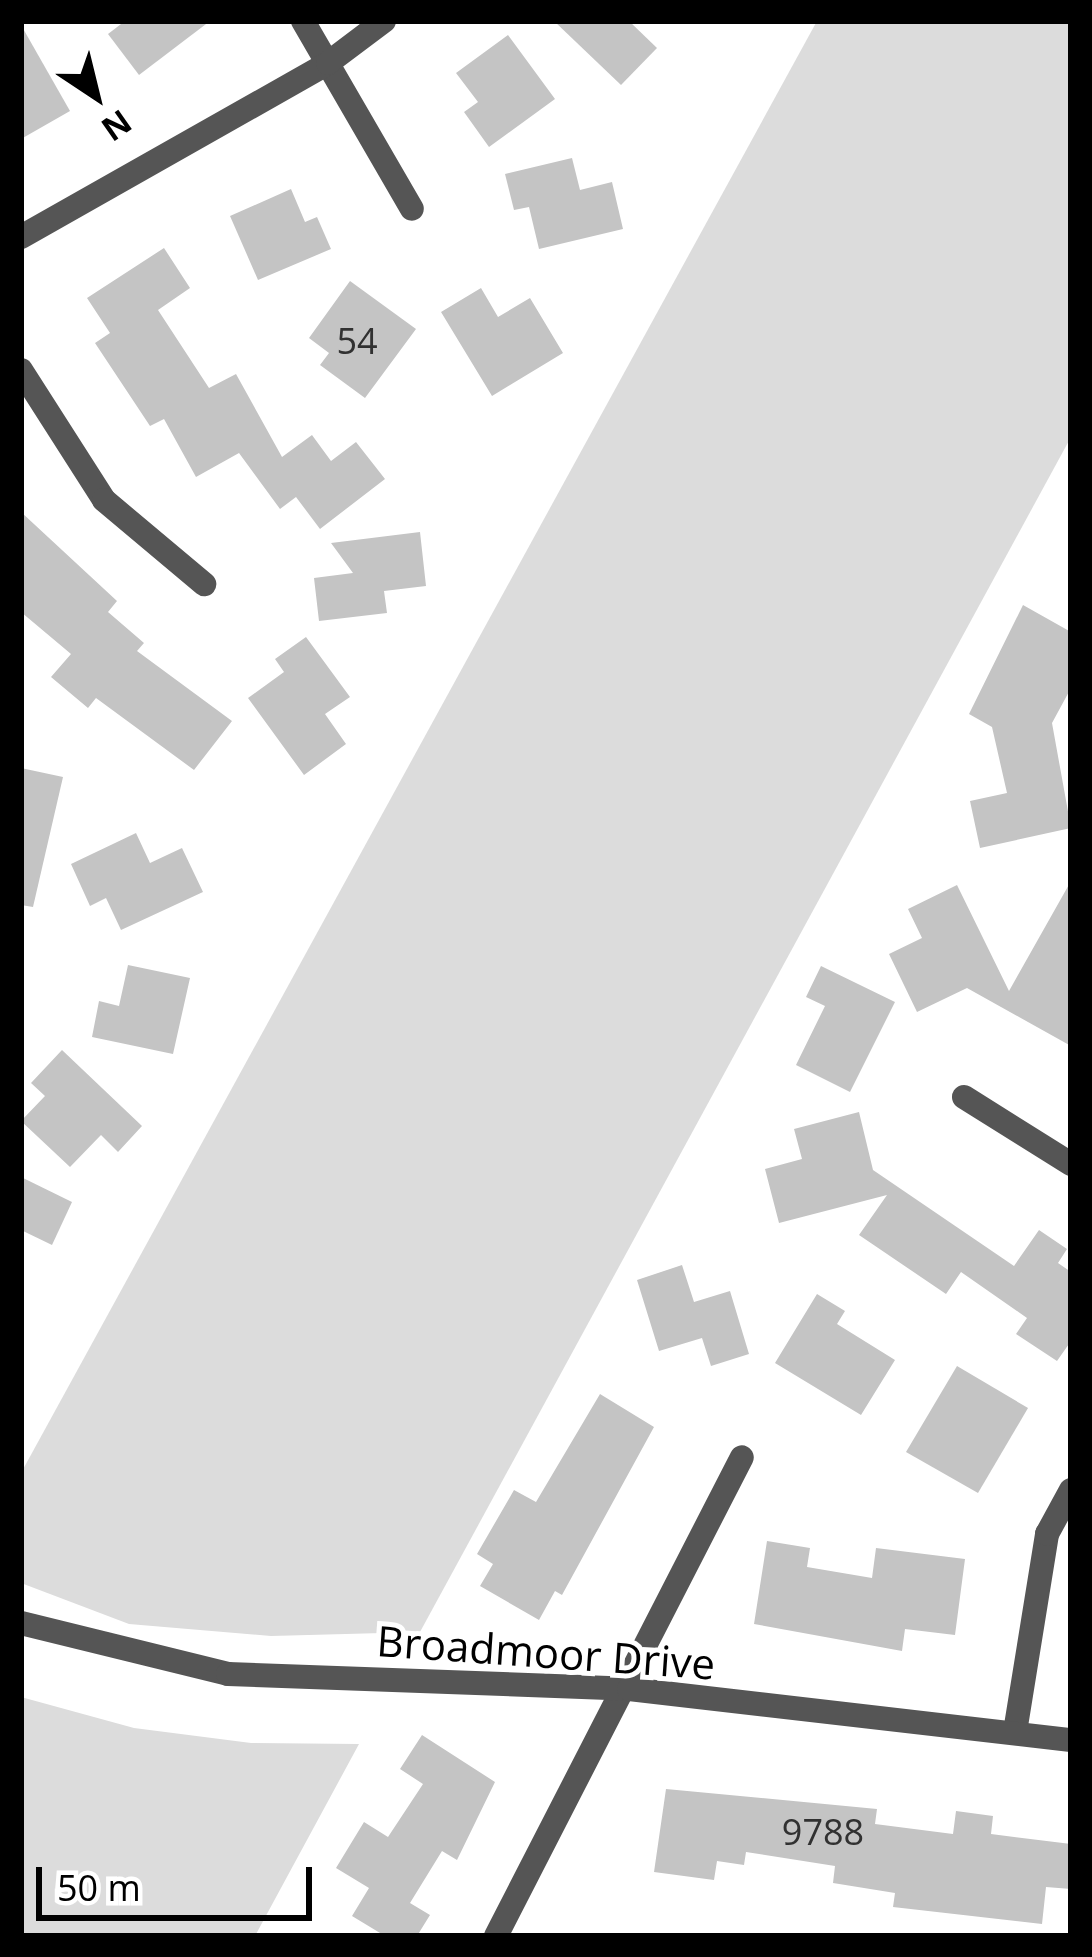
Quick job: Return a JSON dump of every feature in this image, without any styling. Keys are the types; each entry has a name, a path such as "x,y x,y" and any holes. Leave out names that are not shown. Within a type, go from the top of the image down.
{"street":[{"path":"303,21 412,208"},
{"path":"21,237 328,63 384,21"},
{"path":"21,370 104,500 204,584"},
{"path":"964,1097 1071,1164"},
{"path":"496,1936 628,1689 742,1456"},
{"path":"1015,1732 1047,1534 1071,1490"},
{"name":"Broadmoor Drive","path":"21,1623 228,1674 628,1689 1071,1740"}],"shaded area":[{"path":"817,21 1071,21 1071,437 420,1632 271,1636 129,1624 21,1583 21,1473"},
{"path":"21,1697 134,1728 251,1743 359,1744 255,1936 21,1936"}],"building":[{"path":"125,21 210,21 139,75 108,34"},
{"path":"554,21 629,21 657,48 621,85"},
{"path":"21,25 70,111 21,139"},
{"path":"508,35 555,99 489,147 464,112 478,102 456,73"},
{"path":"572,158 580,190 612,182 623,229 539,249 529,207 514,210 505,174"},
{"path":"291,189 305,222 317,217 331,249 258,280 230,216"},
{"path":"164,248 190,288 158,310 209,388 236,374 282,457 312,435 331,461 356,442 385,479 320,529 296,497 280,509 239,453 196,477 164,419 150,426 95,343 110,333 87,298"},
{"path":"350,281 416,329 365,398 320,365 329,353 309,338"},
{"path":"481,288 498,317 530,298 563,353 492,396 441,312"},
{"path":"21,512 117,601 108,612 144,643 137,651 232,721 194,770 96,698 88,708 51,677 71,654 21,612"},
{"path":"420,532 426,586 384,591 387,613 319,621 314,578 353,573 331,543"},
{"path":"1023,605 1071,632 1071,688 1052,723 1071,828 980,848 970,801 1007,793 992,727 969,714"},
{"path":"306,637 350,697 325,714 346,744 304,775 248,698 284,672 275,659"},
{"path":"21,768 63,777 33,907 21,905"},
{"path":"136,833 150,863 182,848 203,892 121,930 106,898 90,906 71,864"},
{"path":"1071,881 1071,1046 967,988 917,1012 889,954 922,938 908,909 957,885 1009,991"},
{"path":"128,965 190,978 173,1054 92,1037 99,1001 119,1006"},
{"path":"821,966 895,1002 850,1092 796,1065 825,1006 806,997"},
{"path":"62,1050 142,1126 118,1152 101,1135 70,1167 21,1121 45,1096 31,1083"},
{"path":"859,1112 873,1170 1014,1266 1039,1230 1067,1249 1058,1263 1071,1272 1071,1341 1057,1361 1016,1334 1027,1318 961,1272 946,1294 859,1235 887,1195 779,1223 765,1169 802,1159 794,1129"},
{"path":"21,1177 72,1202 52,1245 21,1230"},
{"path":"682,1265 694,1302 730,1291 749,1354 711,1366 702,1338 659,1351 637,1280"},
{"path":"817,1294 845,1311 837,1324 895,1360 861,1415 775,1363"},
{"path":"957,1366 1028,1408 978,1493 906,1452"},
{"path":"600,1394 654,1427 562,1595 555,1591 539,1620 480,1586 493,1564 477,1554 514,1490 536,1502"},
{"path":"767,1541 810,1548 807,1567 872,1578 876,1548 965,1559 955,1635 905,1629 902,1651 754,1624"},
{"path":"422,1735 495,1782 457,1860 442,1851 410,1903 430,1915 417,1936 385,1936 352,1916 369,1888 336,1868 364,1822 388,1837 423,1784 400,1769"},
{"path":"666,1789 877,1809 875,1824 953,1834 956,1811 993,1816 991,1834 1071,1844 1071,1889 1046,1887 1042,1924 893,1907 895,1893 833,1883 835,1866 746,1852 744,1865 717,1861 714,1880 654,1872"}]}
